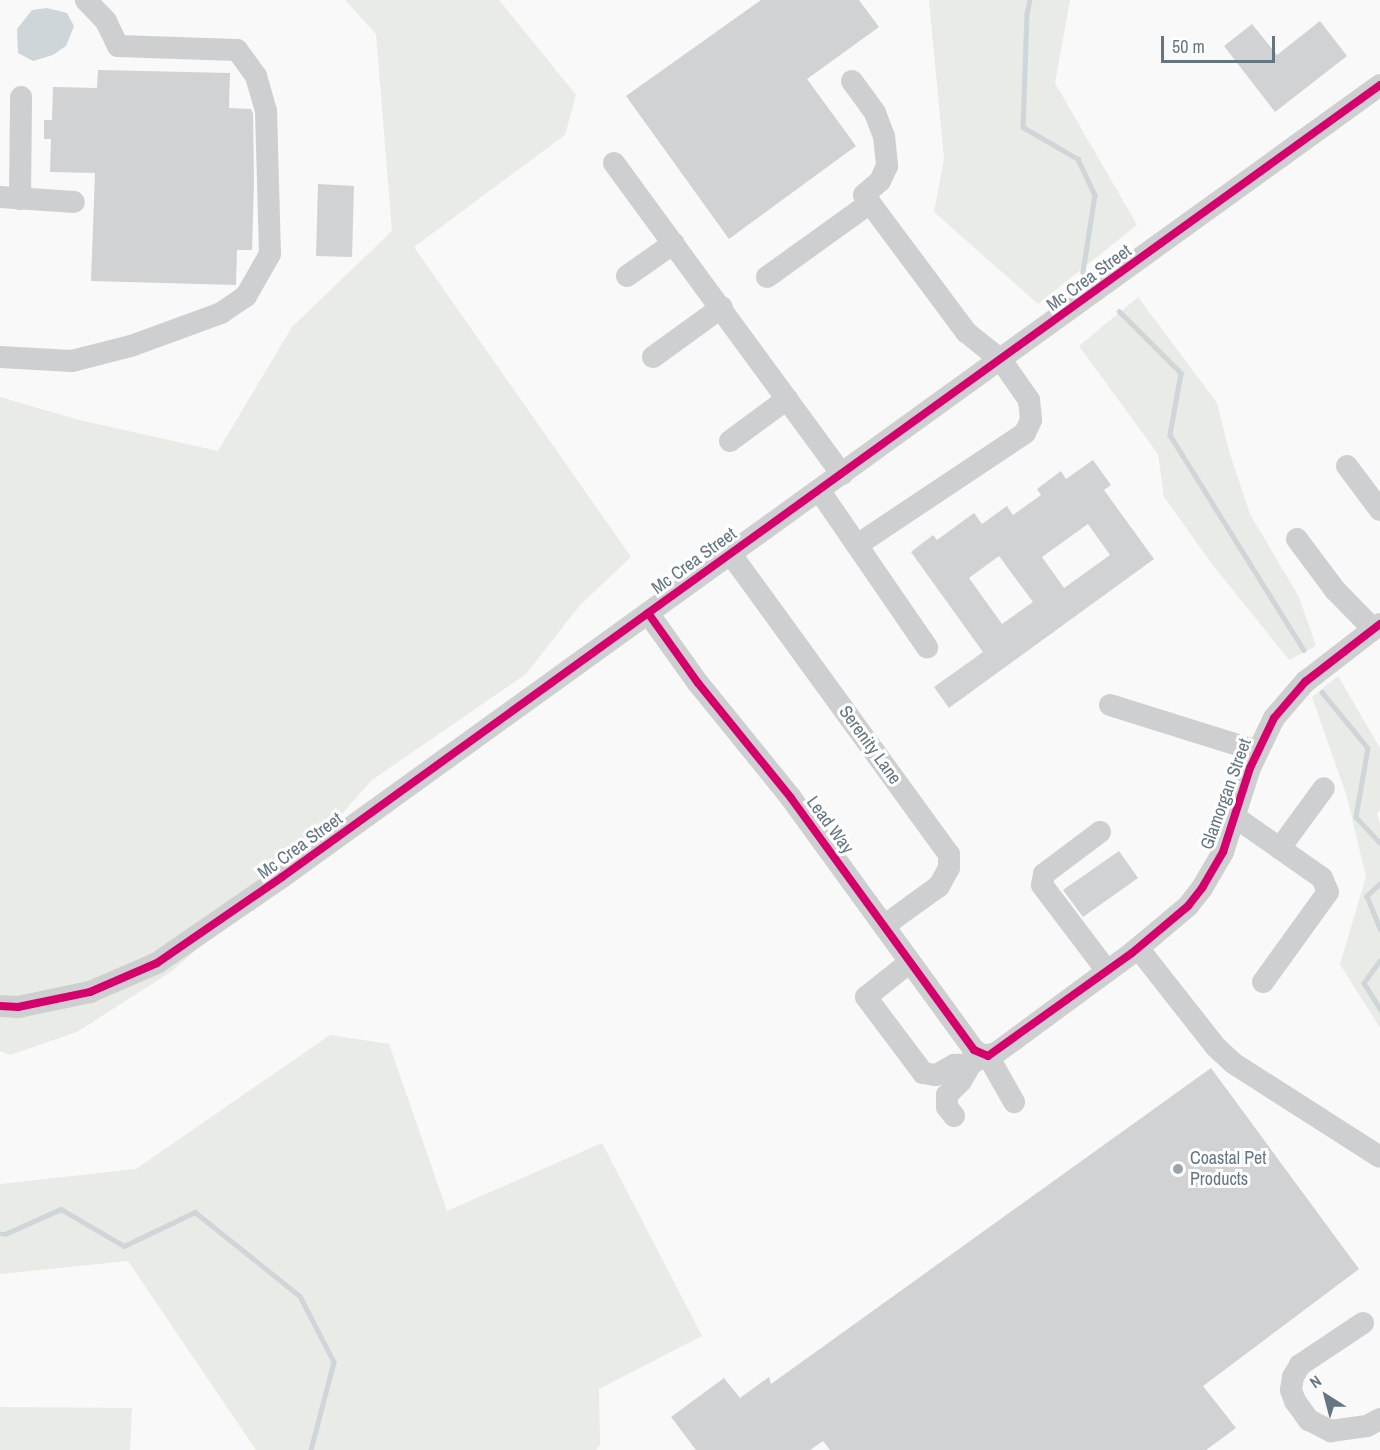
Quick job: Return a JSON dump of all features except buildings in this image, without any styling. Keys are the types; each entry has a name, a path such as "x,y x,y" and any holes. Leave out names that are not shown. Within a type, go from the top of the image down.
{"street":[{"path":"0,357 72,361 131,346 210,317 246,296 270,254 266,111 256,76 237,50 118,46 106,21 86,0"},
{"path":"852,81 875,113 884,136 887,165 880,181 864,195 966,332 1001,360 1029,400 1031,420 1025,433 857,545"},
{"name":"Mc Crea Street","path":"0,1006 18,1007 90,992 157,963 282,877 1380,85"},
{"path":"21,97 10,198 74,202"},
{"path":"614,164 722,307 842,474"},
{"path":"767,277 870,203"},
{"path":"627,276 674,243"},
{"path":"653,357 722,307"},
{"path":"730,441 787,399"},
{"path":"1347,466 1380,510"},
{"path":"819,490 927,646"},
{"path":"1297,539 1335,590 1376,627"},
{"name":"Serenity Lane","path":"730,553 949,854 949,868 939,886 884,926"},
{"name":"Lead Way","path":"648,613 698,683 791,798 1014,1102"},
{"name":"Glamorgan Street","path":"981,1059 1107,971 1177,917 1202,888 1222,852 1257,751 1274,718 1291,696 1316,672 1376,627"},
{"path":"1110,705 1257,751"},
{"path":"1280,848 1324,788"},
{"path":"1235,817 1322,878 1328,892 1263,982"},
{"path":"1100,832 1044,874 1042,885 1107,971"},
{"path":"1138,948 1216,1047 1233,1063 1380,1156"},
{"path":"910,962 866,997 923,1073 936,1075 954,1065 981,1059"},
{"path":"954,1116 947,1107 947,1095 981,1059"},
{"path":"1363,1323 1300,1365 1293,1377 1291,1390 1295,1401 1309,1420 1331,1431 1367,1426 1380,1419"}],"shaded area":[{"path":"345,0 499,0 576,95 565,135 414,247 631,557 580,605 526,674 372,780 304,856 172,971 77,1032 10,1055 0,1051 0,397 79,420 218,451 292,327 392,231 376,34"},
{"path":"929,0 1070,0 1055,83 1137,225 1038,304 934,212 944,159"},
{"path":"47,8 67,13 74,26 66,46 53,55 33,61 18,53 17,29 32,10"},
{"path":"1138,297 1217,403 1229,451 1250,514 1299,597 1316,646 1289,660 1212,564 1164,497 1158,454 1079,346"},
{"path":"1338,676 1380,748 1380,810 1377,813 1380,824 1380,1028 1340,964 1366,877 1347,797 1312,697"},
{"path":"330,1035 389,1044 447,1211 602,1143 702,1336 599,1389 600,1445 596,1450 256,1450 128,1261 0,1274 0,1184 136,1169"},
{"path":"0,1407 132,1408 130,1450 0,1450"}],"waterway":[{"path":"1030,0 1027,14 1023,127 1078,159 1095,195 1083,272"},
{"path":"1119,311 1181,373 1170,435 1304,650"},
{"path":"1322,692 1368,748 1356,817 1380,843"},
{"path":"1380,884 1367,896 1380,929"},
{"path":"1380,961 1364,983 1380,1009"},
{"path":"0,1234 5,1234 61,1209 124,1246 195,1212 300,1296 334,1362 311,1450"}],"cycle path":[{"path":"0,1006 18,1007 90,992 157,963 282,877 1380,85"},
{"path":"648,613 698,683 791,798 974,1050 988,1056 1132,953 1188,906 1202,888 1223,852 1250,768 1274,718 1305,682 1380,624"}],"place":[{"name":"Coastal Pet Products","path":"1178,1169"}]}
